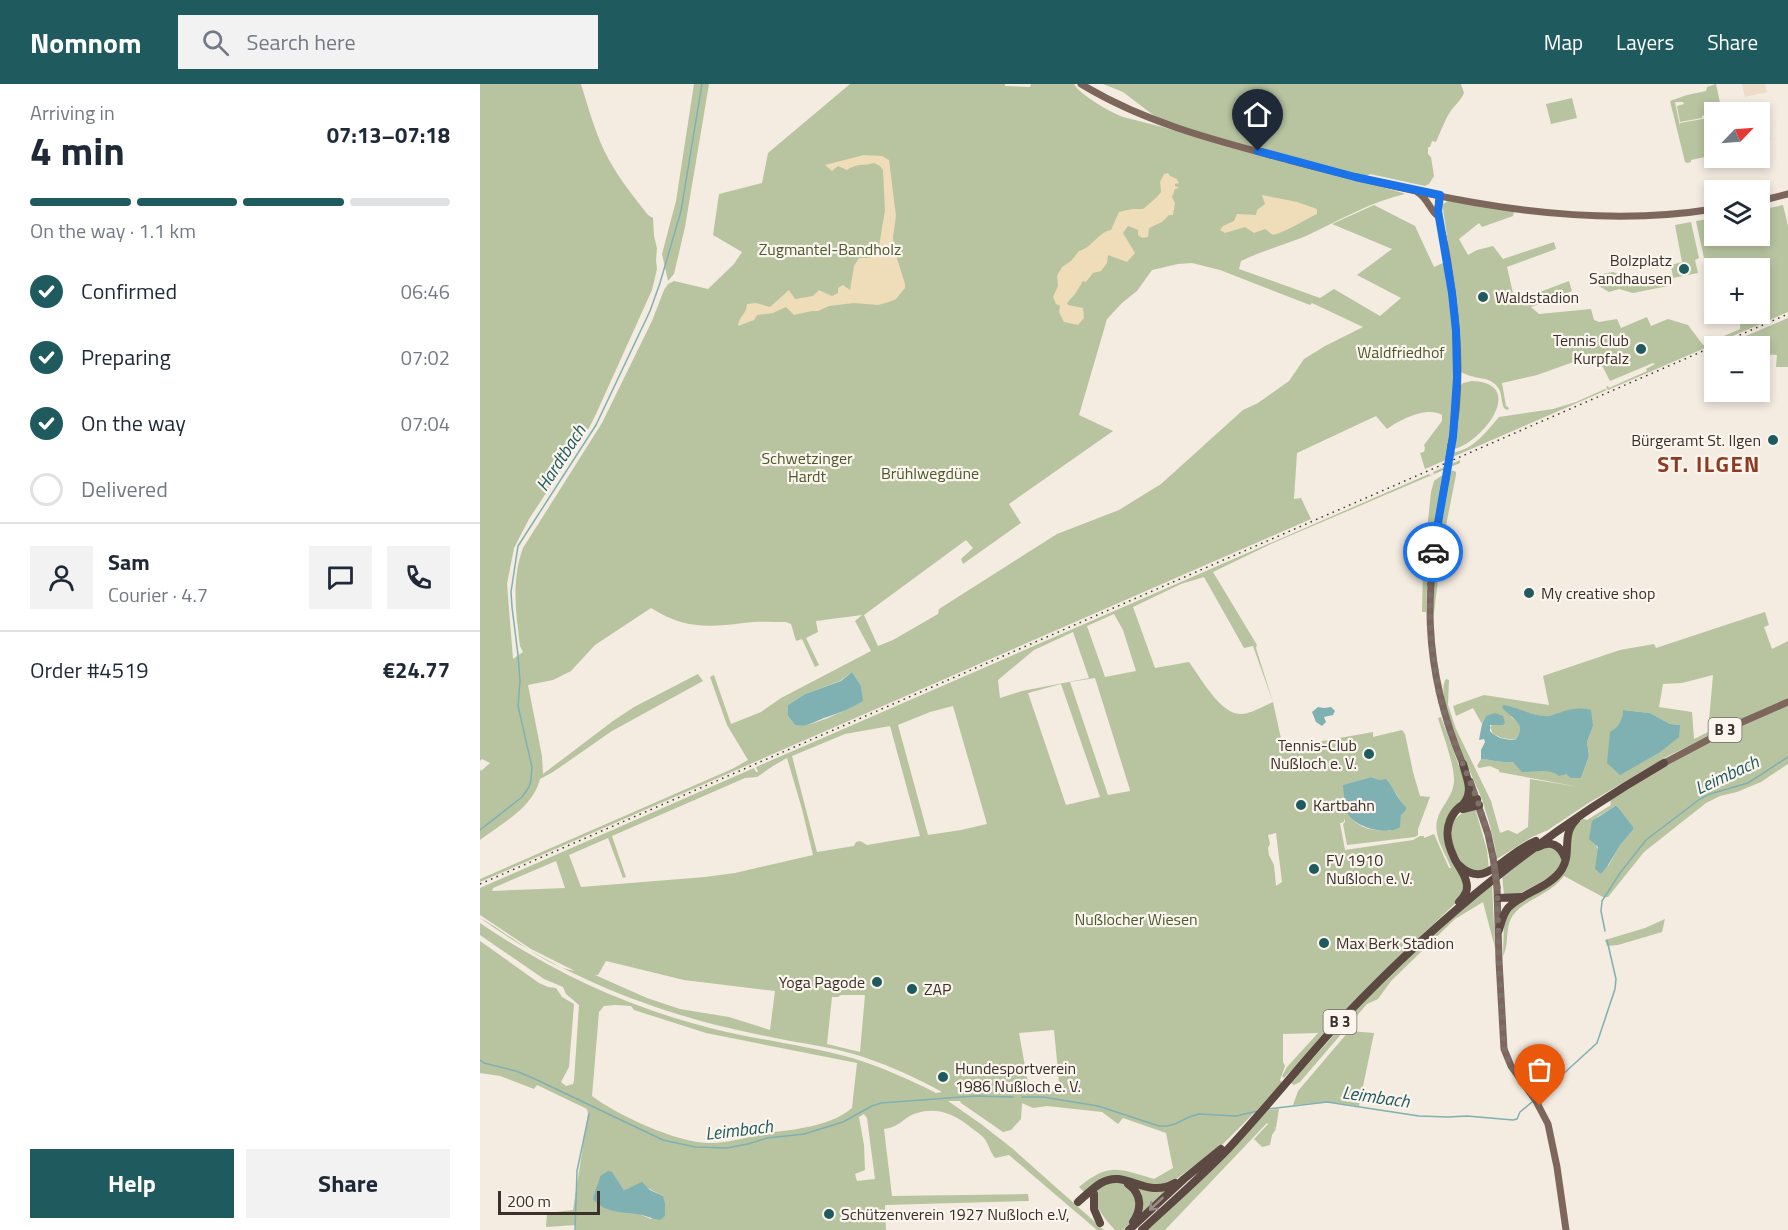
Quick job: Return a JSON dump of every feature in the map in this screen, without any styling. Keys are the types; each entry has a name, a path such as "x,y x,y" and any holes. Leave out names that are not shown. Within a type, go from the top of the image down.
{"highway":[{"name":"B 3","path":"1129,1230 1256,1117 1345,1017 1455,910 1550,835 1664,763"},
{"path":"1455,910 1465,896 1467,887 1466,880 1454,858 1448,839 1448,828 1453,813 1464,803 1469,794 1463,764"},
{"path":"1464,803 1478,802"},
{"path":"1451,818 1465,807 1478,802"},
{"path":"1499,930 1505,911 1514,903 1536,891 1562,869 1567,834 1582,813"},
{"path":"1454,858 1464,870 1477,874 1487,873 1521,848 1550,835"},
{"path":"1527,852 1550,843 1561,848 1565,859"},
{"path":"1498,900 1527,895"},
{"path":"1498,900 1504,904 1514,903"},
{"name":"B 3","path":"1143,1228 1198,1179 1230,1147 1247,1125"},
{"path":"1129,1230 1140,1203 1136,1191 1125,1183 1114,1181 1103,1185 1088,1201 1080,1204 1101,1183 1112,1179 1157,1189 1184,1179"},
{"path":"1094,1194 1093,1203 1100,1223"}],"main road":[{"path":"1081,84 1112,102 1169,126 1302,163 1437,195 1516,209 1586,216 1656,215 1704,210"},
{"path":"1412,189 1420,194 1434,214 1438,216"},
{"path":"1770,198 1788,194"},
{"path":"1431,207 1437,195"},
{"path":"1437,195 1438,216 1448,262 1456,331 1456,393 1451,445 1431,565 1429,600 1434,666 1441,704 1478,802 1493,857 1498,900 1504,1048 1511,1066 1546,1118 1564,1204 1566,1230"},
{"name":"B 3","path":"1664,763 1738,724 1788,702"}],"green space":[{"path":"480,84 581,84 604,151 632,195 653,218 657,248 657,269 652,290 596,414 529,519 514,548 507,584 513,659 523,652 520,646 517,621 516,585 523,548 602,423 652,321 664,290 674,281 708,289 734,264 742,252 713,235 719,194 762,183 768,153 850,84 1005,84 1005,86 1030,87 1031,84 1074,84 1090,99 1121,116 1405,194 1367,207 1306,236 1241,261 1239,269 1320,298 1334,289 1380,316 1401,298 1357,275 1392,249 1332,224 1374,205 1415,226 1434,267 1445,262 1453,313 1453,400 1448,453 1471,446 1499,417 1553,409 1607,390 1425,469 1420,453 1424,452 1424,445 1442,421 1442,415 1421,413 1406,418 1387,429 1376,416 1297,453 1294,499 1301,498 1311,519 480,882 480,879 748,760 727,725 710,677 714,675 731,724 761,712 781,698 871,651 855,621 862,615 816,621 818,632 806,638 819,665 815,667 802,639 796,641 791,624 786,622 695,625 663,615 651,608 595,645 571,671 553,680 528,685 542,756 543,774 634,707 698,674 703,681 612,731 540,779 524,807 480,840 480,769 481,771 490,763 482,759 480,761","holes":["1192,263 1220,270 1310,305 1312,303 1363,327 1304,359 1289,381 1258,403 1243,410 1161,484 1119,510 1057,534 939,609 938,614 878,646 864,615 966,540 973,548 961,559 963,564 1021,523 1009,504 1113,431 1079,415 1107,319 1137,291 1152,270","852,672 861,686 862,701 819,721 795,725 788,716 788,705 805,694 840,681"]},
{"path":"694,84 709,84 685,227 674,274 668,281 662,254 676,201"},
{"path":"1103,84 1461,84 1464,93 1445,121 1436,142 1432,141 1428,147 1434,176 1425,186 1370,174 1367,176 1300,160 1187,129 1157,118 1123,92"},
{"path":"1716,84 1720,102 1704,102 1702,118 1680,122 1677,106 1684,104 1675,102 1680,126 1680,123 1704,119 1704,157 1687,163 1670,101 1706,91 1707,87"},
{"path":"1572,98 1577,118 1551,124 1546,104"},
{"path":"1448,201 1514,211 1513,216 1482,227 1479,223 1459,239 1468,255 1493,246 1503,259 1554,242 1556,249 1507,267 1513,293 1521,299 1569,281 1572,291 1531,307 1539,314 1591,309 1594,320 1599,322 1617,319 1621,328 1647,317 1651,326 1668,319 1688,325 1704,345 1704,348 1608,390 1606,387 1609,388 1647,371 1646,369 1655,364 1610,381 1596,354 1537,375 1502,383 1506,406 1509,409 1507,410 1504,408 1500,391 1495,384 1460,371 1443,204"},
{"path":"1783,205 1788,226 1788,312 1770,320 1770,258 1704,258 1696,221 1704,220 1704,246 1770,246 1770,208"},
{"path":"1691,222 1699,258 1695,260 1698,273 1673,278 1671,265 1682,262 1675,225"},
{"path":"1613,272 1633,277 1665,278 1668,286 1633,293 1619,289 1609,292 1597,285 1597,275"},
{"path":"1788,318 1788,367 1776,367 1777,355 1770,355 1770,336 1746,336"},
{"path":"1740,324 1760,324 1733,336 1724,336 1740,329"},
{"path":"1472,381 1488,384 1497,391 1498,401 1495,413 1477,435 1466,444 1454,449 1460,386"},
{"name":"Nußlocher Wiesen","path":"1460,460 1460,463 1273,543 1213,572 1257,645 1256,648 1273,702 1283,748 1373,732 1373,737 1402,730 1405,734 1420,796 1430,797 1418,829 1418,835 1347,845 1344,818 1344,822 1340,823 1345,850 1413,840 1420,836 1424,838 1434,834 1451,868 1438,838 1437,830 1439,815 1453,789 1454,782 1451,759 1438,718 1441,717 1466,785 1466,795 1446,820 1444,827 1465,884 1460,899 1410,946 1284,1078 1282,1076 1287,1067 1318,1033 1283,1034 1285,1066 1280,1080 1282,1082 1220,1147 1164,1186 1115,1178 1085,1193 1079,1187 1107,1171 1123,1171 1154,1179 1173,1168 1166,1133 1123,1118 1118,1124 1102,1112 1047,1106 1033,1108 1022,1103 1021,1119 1011,1130 1003,1132 960,1101 948,1101 1013,1149 1104,1230 1097,1230 1009,1155 995,1158 984,1138 963,1122 938,1111 924,1111 912,1115 884,1129 892,1196 1028,1194 1029,1201 885,1205 886,1230 575,1230 576,1225 546,1227 547,1213 573,1210 587,1109 537,1085 534,1089 500,1076 480,1073 480,941 539,983 556,988 562,997 574,1004 569,1067 561,1082 566,1086 573,1084 574,1081 579,1005 566,994 563,987 544,979 480,935 480,923 562,972 590,986 649,1009 710,1028 852,1058 874,1065 936,1093 942,1092 920,1080 862,1057 830,1048 726,1027 654,1006 623,995 562,967 575,971 531,949 480,915 480,888 754,768 758,772 756,767 1429,474 1434,474 1433,472","holes":["1204,577 1244,648 1253,646 1273,702 1249,713 1233,713 1212,694 1189,662 1155,668 1133,607 1181,584","1114,614 1123,630 1136,671 1105,677 1087,626","1073,632 1089,678 1022,691 1000,698 998,680 1034,650","1095,678 1130,791 1108,795 1070,682","1061,684 1100,797 1066,805 1028,693","953,706 987,824 928,835 898,725 930,712","890,726 920,836 867,845 860,841 854,846 817,852 792,756 845,734","787,758 813,855 735,873 581,887 569,855 608,838 623,878 626,877 612,836 745,778 757,777","1371,777 1385,782 1396,793 1406,810 1401,814 1400,821 1390,831 1378,830 1367,828 1354,821 1345,802 1344,785","1276,833 1282,882 1276,886 1274,865 1269,855 1268,835","556,861 565,888 492,891 493,888","606,961 684,980 775,991 770,1030 729,1017 680,1009 647,998 595,975 598,975","865,995 860,1052 827,1044 832,997","604,1006 631,1006 634,1010 706,1033 857,1063 852,1108 844,1114 815,1125 727,1142 698,1142 666,1134 617,1112 592,1096 599,1012","1054,1030 1060,1092 1025,1090 1028,1083 1019,1033","864,1114 867,1118 875,1179 857,1181 855,1174 865,1170 864,1145 859,1117","612,1173 624,1190 640,1186 663,1196 651,1219 639,1214 600,1206 594,1194 599,1183"]},
{"path":"1451,470 1456,472 1456,475 1442,546 1434,613 1434,568"},
{"path":"1443,476 1429,561 1426,612 1422,612 1423,569 1431,492 1434,481"},
{"path":"1765,612 1769,625 1764,627 1772,649 1788,641 1788,699 1668,756 1497,859 1484,805 1449,718 1443,688 1446,679 1449,680 1448,705 1456,729 1491,801 1500,833 1508,830 1517,834 1528,827 1530,779 1579,787 1499,772 1490,766 1479,768 1477,766 1481,759 1513,762 1526,769 1581,778 1589,756 1587,742 1593,726 1561,712 1547,717 1519,711 1513,707 1511,717 1518,722 1521,731 1515,740 1493,734 1490,727 1493,724 1486,716 1482,724 1473,708 1456,716 1453,706 1484,695 1549,705 1543,676 1620,650 1654,644 1656,648","holes":["1713,675 1708,732 1694,739 1692,712 1659,707 1663,684 1682,683","1623,710 1650,713 1670,724 1680,725 1659,753 1620,774 1610,733 1620,723"]},
{"path":"1788,705 1788,764 1761,782 1706,803 1644,852 1608,897 1603,897 1564,876 1552,888 1525,904 1514,914 1509,924 1503,956 1504,921 1513,906 1559,875 1569,834 1581,818 1587,820 1611,805 1610,799 1658,769","holes":["1617,806 1633,830 1621,844 1608,866 1595,844 1597,817"]},
{"path":"1475,808 1487,850 1489,869 1474,872 1458,860 1452,847 1452,822 1464,811"},
{"path":"1554,846 1562,859 1560,867 1552,876 1517,895 1504,894 1502,876 1539,849"},
{"path":"1492,883 1495,948 1483,902 1455,919 1391,981 1378,999 1367,1004 1300,1082 1294,1085 1291,1083 1365,1000 1413,952"},
{"path":"1665,919 1662,932 1607,946 1605,940 1645,928"},
{"path":"524,947 535,953 562,967 551,963"},
{"path":"1349,1031 1374,1033 1359,1106 1327,1102 1293,1105 1298,1091"},
{"path":"1279,1109 1276,1128 1274,1127 1276,1129 1270,1145 1262,1147 1254,1139 1267,1123 1165,1230 1146,1230 1268,1110"},
{"path":"1114,1182 1125,1184 1139,1200 1130,1223 1123,1230 1115,1230 1096,1203 1098,1191"},
{"path":"1134,1186 1171,1188 1141,1215"}],"sand":[{"path":"864,155 882,156 889,160 896,216 894,249 905,288 896,299 878,305 854,303 829,306 818,311 794,315 786,307 773,313 757,315 754,320 738,326 747,304 756,303 770,307 789,290 795,299 813,296 819,290 832,296 838,293 838,288 843,285 850,290 854,266 859,258 870,258 879,246 885,210 883,170 874,163 847,170 838,166 832,171 825,165"},
{"path":"1168,173 1179,183 1175,184 1179,188 1175,189 1172,197 1175,203 1173,215 1169,215 1162,222 1149,228 1148,237 1142,238 1138,235 1138,230 1128,226 1123,233 1135,253 1127,262 1108,255 1107,263 1101,271 1093,273 1086,282 1083,281 1067,303 1083,308 1084,318 1078,325 1064,322 1059,312 1060,306 1056,304 1053,297 1058,286 1057,276 1062,267 1079,251 1088,247 1106,231 1111,230 1119,212 1143,209 1157,197 1161,192 1160,182 1164,174"},
{"path":"1262,195 1297,202 1317,209 1317,214 1273,235 1265,229 1254,233 1245,227 1225,233 1220,230 1234,221 1237,214 1256,215 1257,210 1265,204"}],"shaded area":[{"path":"1742,84 1765,84 1767,92 1745,97"}],"water":[{"path":"852,672 861,686 863,701 812,723 795,725 788,716 788,705 805,694 841,681"},
{"path":"1504,705 1547,716 1566,710 1591,710 1593,726 1587,742 1589,756 1581,778 1571,778 1566,774 1559,776 1547,771 1522,772 1513,762 1481,759 1481,750 1485,742 1484,739 1479,740 1486,716 1495,713 1503,716 1505,723 1503,725 1490,725 1490,731 1495,735 1515,740 1519,735 1520,726 1503,709"},
{"path":"1318,707 1331,707 1335,711 1333,715 1324,717 1326,722 1322,726 1316,722 1312,712"},
{"path":"1623,710 1650,713 1670,724 1680,725 1679,737 1659,753 1620,775 1607,763 1610,732 1620,723"},
{"path":"1371,777 1386,779 1406,807 1401,815 1400,827 1395,830 1380,831 1365,827 1348,814 1343,785"},
{"path":"1615,806 1633,830 1601,874 1595,869 1598,847 1589,839 1592,821"},
{"path":"608,1171 612,1172 624,1190 642,1182 650,1190 663,1196 665,1216 660,1220 614,1211 597,1204 593,1199 594,1193 600,1176"}],"waterway":[{"name":"Hardtbach","path":"480,830 522,797 531,780 532,767 518,706 520,681 511,592 518,546 596,425 650,311 681,211 702,84"},
{"name":"Leimbach","path":"1605,931 1601,911 1602,901 1646,840 1700,799 1748,783 1788,757"},
{"name":"Leimbach","path":"1538,1097 1597,1043 1615,989 1616,979 1607,940"},
{"name":"Leimbach","path":"480,1060 535,1079 663,1140 695,1147 727,1148 767,1138 804,1134 843,1122 881,1103 975,1096 1013,1097"},
{"name":"Leimbach","path":"1022,1097 1043,1097 1098,1106 1159,1126 1175,1124 1199,1114 1236,1116 1258,1111"},
{"name":"Leimbach","path":"1268,1109 1327,1102 1419,1116 1467,1116 1513,1120 1517,1119 1520,1112 1532,1102"},
{"path":"575,1230 577,1171 589,1114"}],"railway":[{"path":"480,884 1788,314"}],"way so far":[{"path":"1433,552 1429,610 1439,694 1449,729 1477,799 1488,834 1495,869 1504,1048 1511,1066 1540,1106"}],"place":[{"name":"Bolzplatz Sandhausen","path":"1684,269"},
{"name":"Waldstadion","path":"1483,297"},
{"name":"Tennis Club Kurpfalz","path":"1641,349"},
{"name":"Bürgeramt St. Ilgen","path":"1773,440"},
{"name":"My creative shop","path":"1529,593"},
{"name":"Tennis-Club Nußloch e. V.","path":"1369,754"},
{"name":"Kartbahn","path":"1301,805"},
{"name":"FV 1910 Nußloch e. V.","path":"1314,869"},
{"name":"Max Berk Stadion","path":"1324,943"},
{"name":"Yoga Pagode","path":"877,982"},
{"name":"ZAP","path":"912,989"},
{"name":"Hundesportverein 1986 Nußloch e. V.","path":"943,1077"},
{"name":"Schützenverein 1927 Nußloch e.V,","path":"829,1214"}],"district":[{"name":"ST. ILGEN","path":"1709,464"}],"route":[{"path":"1258,151 1355,177 1440,195 1438,218 1444,240 1452,293 1457,378 1453,437 1433,552"}],"park label":[{"name":"Zugmantel-Bandholz","path":"830,249"},
{"name":"Waldfriedhof","path":"1401,352"},
{"name":"Schwetzinger Hardt","path":"807,467"},
{"name":"Brühlwegdüne","path":"930,473"}]}
